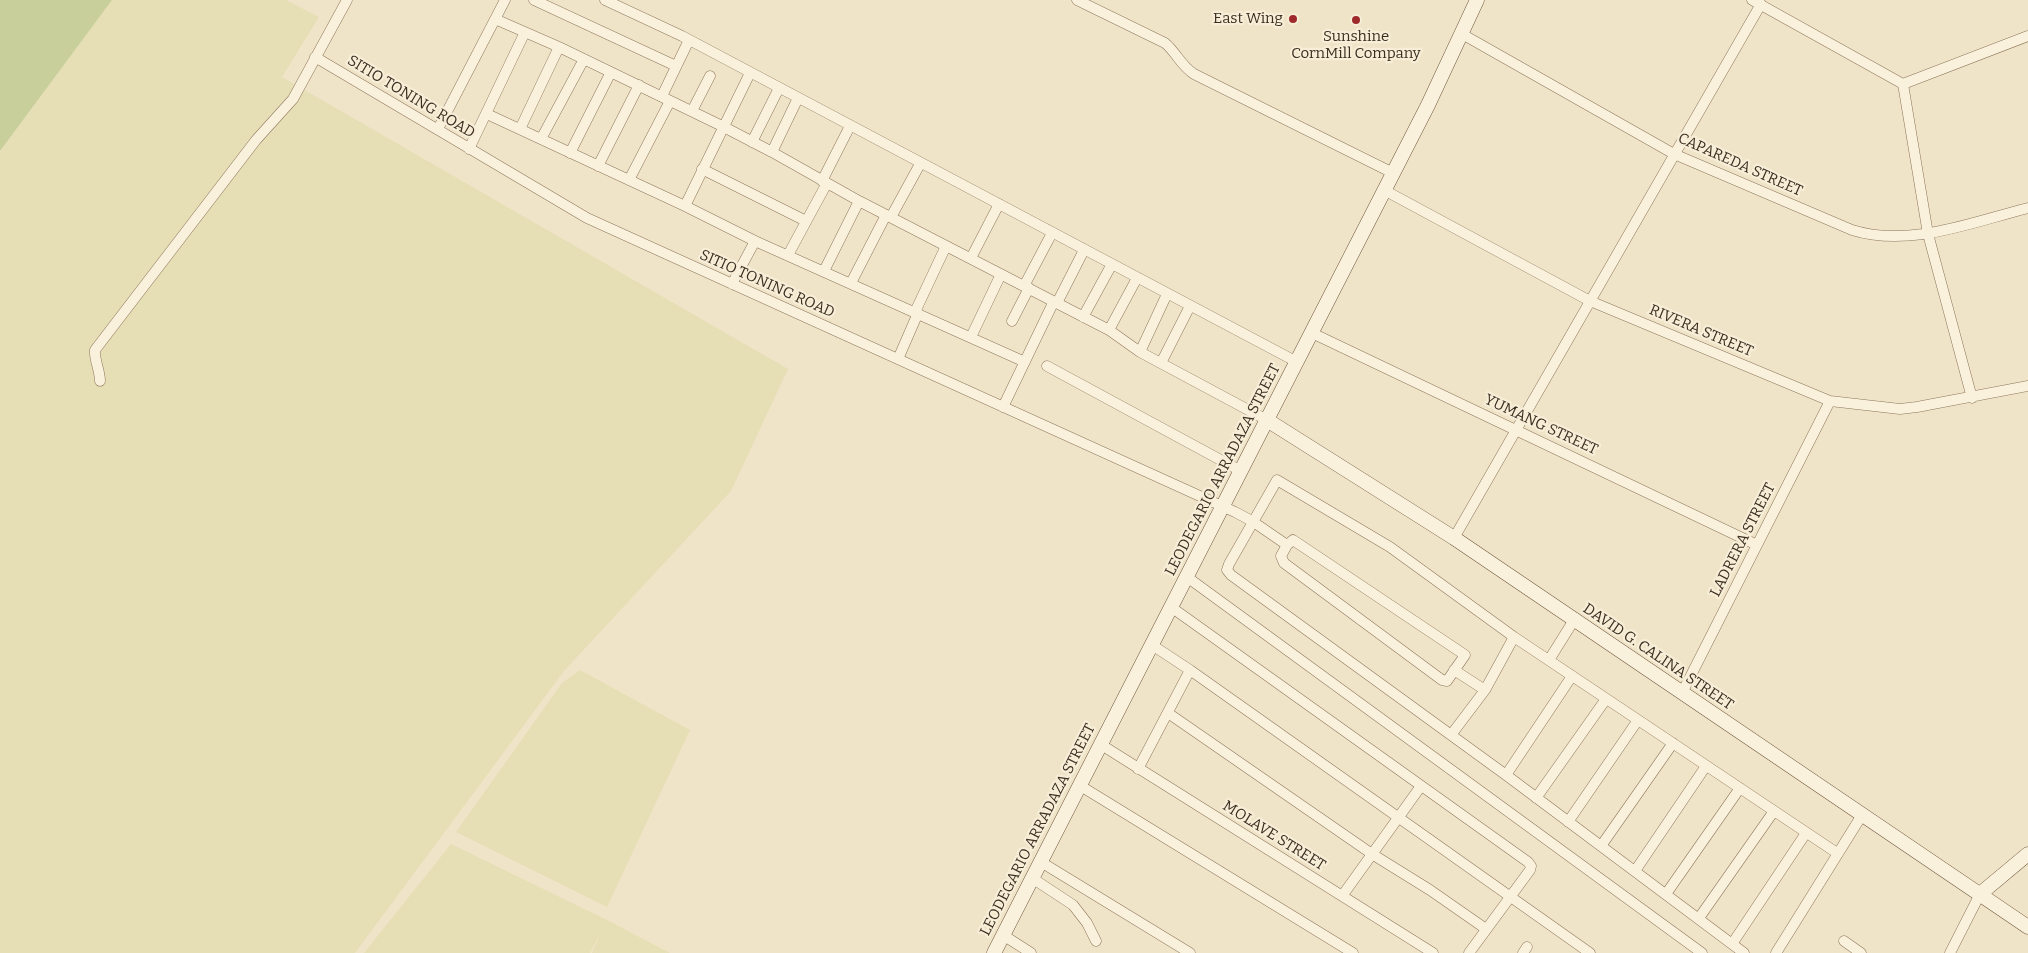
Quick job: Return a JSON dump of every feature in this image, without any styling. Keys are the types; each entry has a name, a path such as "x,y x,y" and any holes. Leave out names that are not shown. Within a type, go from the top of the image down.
{"street":[{"path":"100,380 100,371 94,355 95,350 256,140 286,108 347,0"},
{"path":"438,129 505,0"},
{"path":"534,0 676,66"},
{"path":"605,0 689,40 1297,362"},
{"path":"1077,0 1165,43 1174,50 1186,69 1194,74 1393,172"},
{"name":"LEODEGARIO ARRADAZA STREET","path":"994,953 1312,333 1462,34 1477,0"},
{"path":"1454,538 1674,154 1756,2 1903,84"},
{"path":"495,19 559,47 722,126 859,201 1109,330 1140,352 1267,420"},
{"path":"469,149 525,32"},
{"name":"CAPAREDA STREET","path":"1462,34 1674,154 1852,230 1868,235 1901,237 1928,234 2028,208"},
{"path":"1903,84 2028,36"},
{"path":"628,180 666,99 676,66 689,40"},
{"path":"520,129 559,47"},
{"name":"SITIO TONING ROAD","path":"315,57 587,218 1252,521 1286,545"},
{"path":"541,139 584,59"},
{"path":"570,153 611,72"},
{"path":"685,206 722,126 750,73"},
{"path":"692,111 710,76"},
{"path":"1903,84 1928,234 1972,398"},
{"path":"598,166 639,85"},
{"path":"752,142 779,88"},
{"path":"772,152 798,98"},
{"path":"487,114 755,240 1025,362"},
{"path":"788,255 825,182 850,126"},
{"path":"851,283 888,216 920,164"},
{"path":"702,169 806,220"},
{"name":"RIVERA STREET","path":"1384,190 1590,301 1830,401 1900,408 1972,398 2028,386"},
{"path":"824,271 859,201"},
{"path":"971,258 999,204"},
{"path":"1012,321 1052,233"},
{"path":"732,284 755,240"},
{"path":"898,359 916,312 946,246"},
{"path":"1003,407 1084,250"},
{"path":"1083,317 1112,264"},
{"path":"971,337 1001,274"},
{"path":"1109,330 1137,278"},
{"path":"1140,352 1167,294"},
{"path":"1161,363 1190,306"},
{"name":"YUMANG STREET","path":"1312,333 1757,545"},
{"path":"1047,366 1241,471"},
{"name":"LADRERA STREET","path":"1682,693 1830,401"},
{"name":"DAVID G. CALINA STREET","path":"1267,420 1454,538 2028,926"},
{"path":"1744,953 1506,775 1231,575 1227,570 1229,564 1277,480 1390,547 1546,659 1837,853"},
{"path":"1293,540 1298,541 1465,655 1447,681 1444,681 1281,559 1286,545 1293,540"},
{"path":"1187,577 1702,953"},
{"path":"1171,607 1528,862 1530,870 1469,953"},
{"path":"1546,659 1572,619"},
{"path":"1451,735 1485,690 1514,637"},
{"path":"1152,644 1590,953"},
{"path":"1138,769 1190,670"},
{"path":"1454,670 1485,690"},
{"path":"1506,775 1572,676"},
{"path":"1536,798 1606,699"},
{"path":"1168,713 1372,854 1430,890 1486,929"},
{"path":"1568,822 1638,720"},
{"path":"1602,846 1672,743"},
{"name":"MOLAVE STREET","path":"1100,744 1433,953"},
{"path":"1635,872 1706,766"},
{"path":"1079,785 1337,949 1353,953"},
{"path":"1342,896 1422,786"},
{"path":"1666,894 1740,788"},
{"path":"1699,918 1774,810"},
{"path":"1776,953 1862,815"},
{"path":"1732,944 1806,833"},
{"path":"1950,953 1980,894 2028,854"},
{"path":"1040,862 1190,953"},
{"path":"1032,878 1073,905 1096,941"},
{"path":"1003,935 1031,953"},
{"path":"1844,941 1861,953"}],"shaded area":[{"path":"112,0 286,0 319,17 282,77 788,369 731,491 564,671 355,953 0,953 0,151"},
{"path":"580,670 690,730 607,907 456,832 562,683"},
{"path":"451,844 670,953 592,953 601,932 590,953 364,953"}],"green space":[{"path":"0,0 112,0 0,151"}],"place":[{"name":"East Wing","path":"1293,19"},
{"name":"Sunshine CornMill Company","path":"1356,20"}]}
